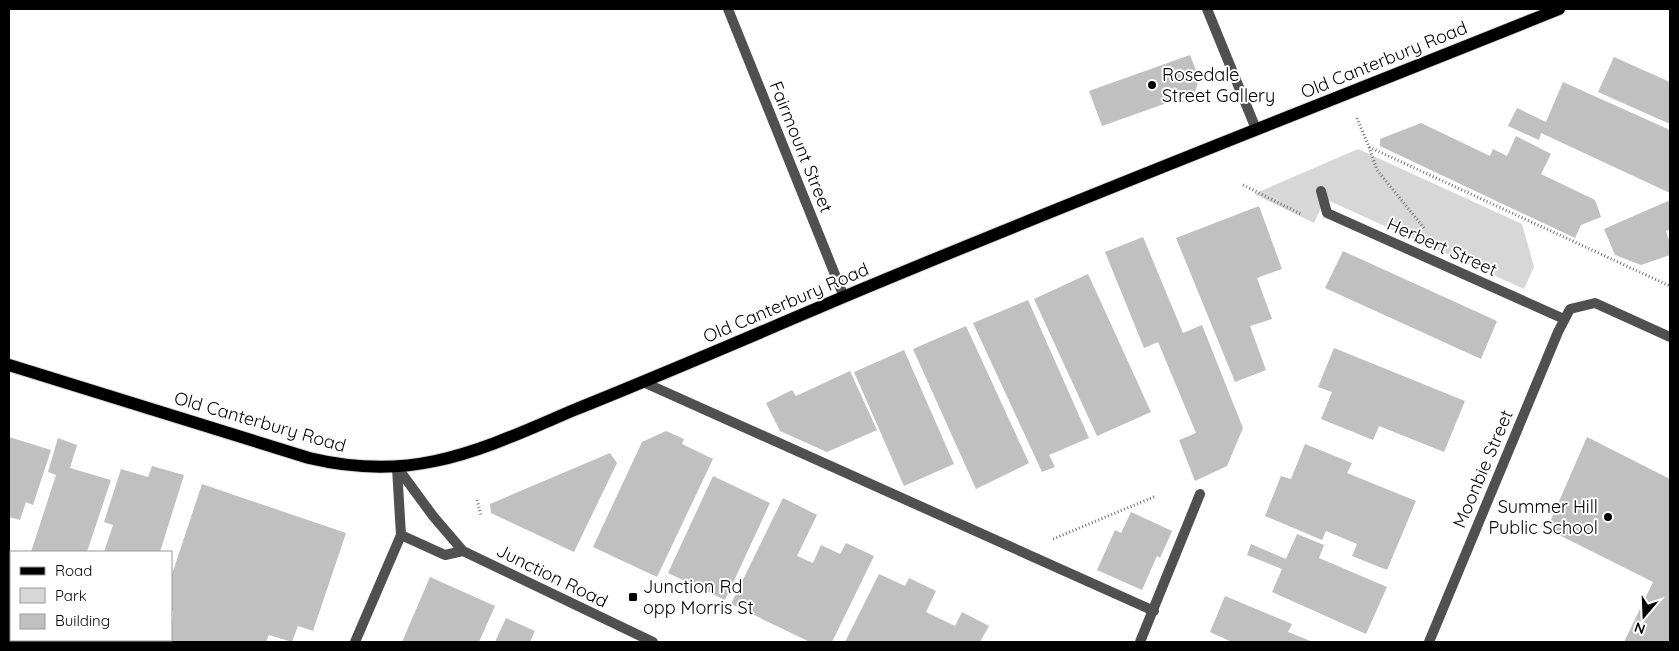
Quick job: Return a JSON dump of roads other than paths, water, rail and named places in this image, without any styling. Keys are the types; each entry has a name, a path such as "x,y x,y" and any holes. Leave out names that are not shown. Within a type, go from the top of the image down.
{"main road":[{"name":"Old Canterbury Road","path":"9,365 309,458 360,467 397,466 433,462 469,452 643,382 844,297 1256,129 1559,9"}],"street":[{"name":"Fairmount Street","path":"728,9 844,297"},
{"path":"1207,9 1256,129"},
{"name":"Herbert Street","path":"1321,191 1327,213 1564,319"},
{"name":"Moonbie Street","path":"1429,642 1564,319 1570,309 1595,303 1670,337"},
{"path":"643,382 1154,611"},
{"path":"355,642 401,534 397,466"},
{"name":"Junction Road","path":"397,466 463,551 653,642"},
{"path":"1140,642 1200,494"},
{"name":"Junction Road","path":"401,534 445,555 463,551"}],"place":[{"name":"Rosedale Street Gallery","path":"1152,85"},
{"name":"Summer Hill Public School","path":"1608,517"},
{"name":"Junction Rd opp Morris St","path":"633,597"}]}
